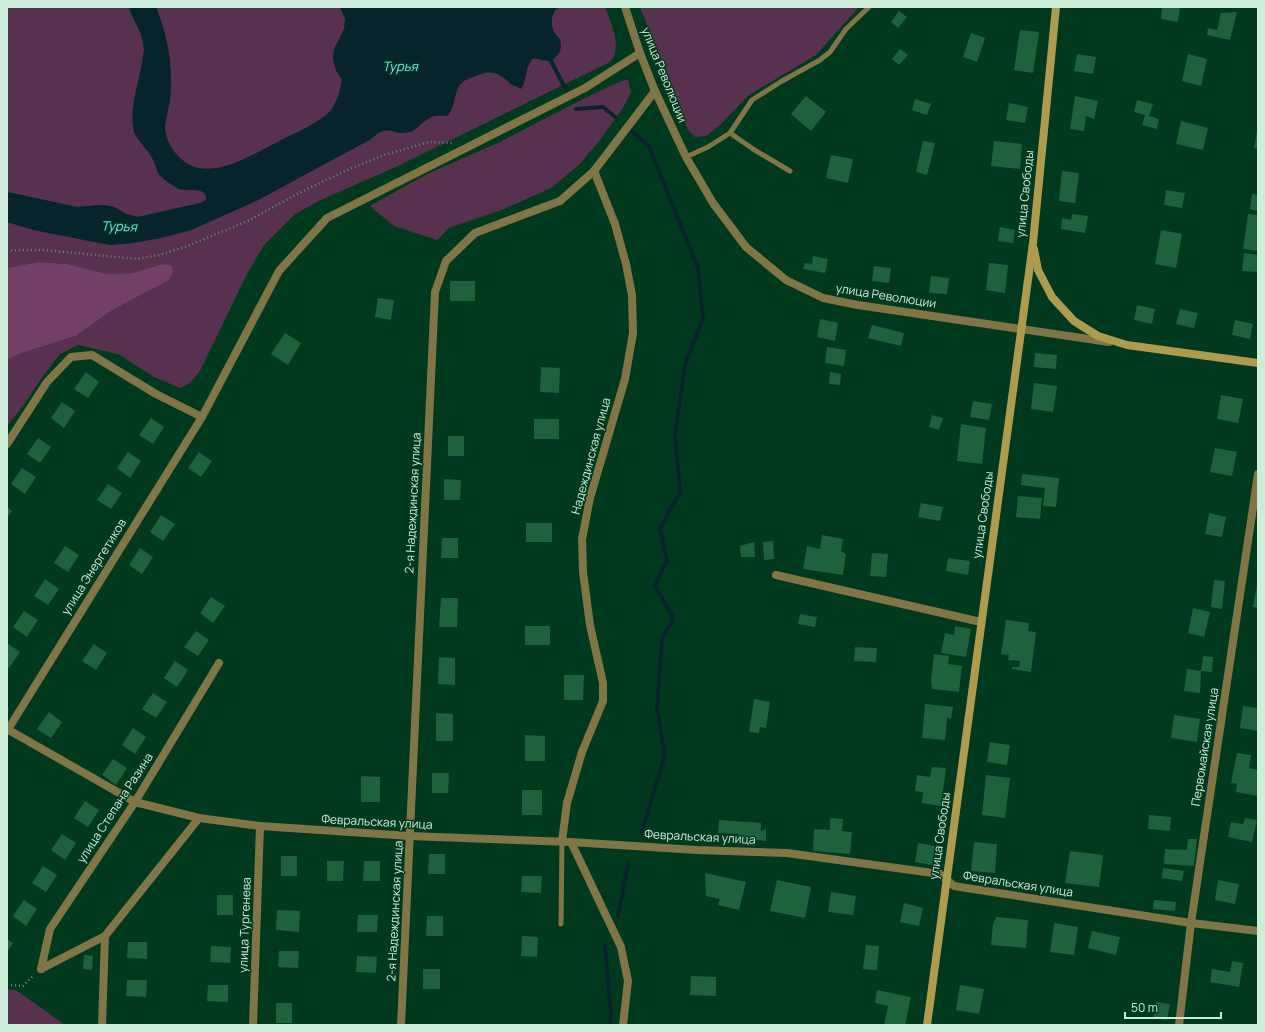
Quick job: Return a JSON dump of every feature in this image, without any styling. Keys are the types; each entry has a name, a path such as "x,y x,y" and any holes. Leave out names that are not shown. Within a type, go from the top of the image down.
{"main road":[{"name":"улица Свободы","path":"927,1025 1020,329 1033,243 1056,7"},
{"path":"1033,243 1038,270 1052,297 1074,321 1098,336 1127,344"},
{"name":"улица Революции","path":"1127,344 1258,363"}],"street":[{"name":"улица Революции","path":"625,7 640,53 655,91 686,156 713,203 746,248 786,280 822,298 858,306 1127,344"},
{"name":"улица Энергетиков","path":"7,730 202,417 280,271 327,218 585,88 640,53"},
{"name":"2-я Надеждинская улица","path":"402,1025 435,292 446,262 475,233 560,202 594,171 655,91"},
{"name":"Надеждинская улица","path":"562,841 567,803 582,752 603,702 603,683 590,625 583,572 582,539 590,498 625,379 633,333 632,295 626,264 615,224 594,171"},
{"path":"7,444 47,382 71,357 92,355 156,394 202,417"},
{"name":"Первомайская улица","path":"1179,1025 1191,923 1258,474"},
{"path":"776,575 981,622"},
{"name":"улица Степана Разина","path":"41,969 50,929 135,802 219,663"},
{"name":"Февральская улица","path":"7,730 135,802 199,818 260,826 410,836 562,841 689,849 787,853 940,874 954,886 1191,923 1258,931"},
{"path":"41,969 105,936 199,818"},
{"name":"улица Тургенева","path":"253,1025 260,826"},
{"path":"571,842 621,947 628,981 623,1025"},
{"path":"102,1025 105,936"}],"lane":[{"path":"686,156 708,147 730,133 752,100 820,60 830,52 846,29 869,7"},
{"path":"730,133 752,149 790,171"},
{"path":"561,924 562,841"}],"path":[{"path":"7,251 44,250 137,259 159,255 185,247 248,221 297,194 345,171 384,155 430,142 454,143 461,150"},
{"path":"7,985 23,986 41,969"}],"shaded area":[{"path":"7,7 129,7 141,33 144,50 133,117 138,139 145,146 153,159 159,174 169,183 181,190 199,190 206,193 206,200 200,203 138,217 126,214 114,207 103,205 77,207 7,192"},
{"path":"156,7 340,7 345,18 344,29 334,49 336,71 342,80 334,106 327,114 314,123 228,166 201,168 189,165 178,156 169,144 165,129 170,99 171,76 169,52 164,29"},
{"path":"561,7 605,7 613,28 616,42 614,56 610,62 398,166 323,199 295,214 264,245 247,274 200,371 190,383 180,388 154,377 118,354 78,345 60,354 7,426 7,360 22,353 76,336 114,309 163,264 132,273 107,274 68,264 38,262 7,268 7,222 34,230 110,245 161,238 191,230 258,200 371,139 383,131 411,131 432,117 438,115 447,116 452,108 458,87 464,80 490,72 503,77 513,86 523,86 528,66 532,59 536,58 543,61 560,39 553,29 552,18 555,10"},
{"path":"640,7 859,7 816,55 749,95 719,126 706,136 695,137 688,130"},
{"path":"628,79 631,92 623,108 600,140 579,165 551,188 504,209 449,228 437,240 394,226 370,206 427,174 500,142 581,100"},
{"path":"38,262 68,264 107,274 132,273 163,264 171,265 173,272 169,280 114,309 76,336 22,353 7,360 7,268"},
{"path":"7,989 16,990 65,1025 7,1025"}],"water":[{"name":"Турья","path":"129,7 156,7 164,29 169,52 171,76 171,87 165,125 166,136 171,147 178,156 189,165 201,168 228,166 314,123 332,109 340,91 342,80 337,72 333,60 334,52 345,23 345,18 340,7 561,7 555,10 553,14 552,26 560,39 561,49 556,57 551,61 537,58 532,59 528,66 521,89 500,75 490,72 468,79 461,83 458,87 452,107 447,116 433,116 410,132 399,133 387,130 383,131 371,139 258,200 191,230 161,238 110,245 34,230 7,222 7,192 77,207 103,205 114,207 126,214 138,217 200,203 206,200 204,193 196,190 177,188 162,177 158,173 152,158 134,131 132,120 133,109 143,60 144,44 141,33"}],"building":[{"path":"1162,7 1180,7 1178,22 1161,19"},
{"path":"899,11 907,17 898,28 891,22"},
{"path":"1237,12 1230,40 1207,35 1208,28 1217,30 1221,13"},
{"path":"1020,30 1039,32 1033,73 1014,70"},
{"path":"971,33 985,38 977,62 963,57"},
{"path":"900,49 908,55 899,65 892,59"},
{"path":"1077,54 1096,57 1093,74 1074,71"},
{"path":"1188,54 1207,59 1201,86 1182,81"},
{"path":"806,96 826,112 811,131 791,114"},
{"path":"1075,96 1098,101 1094,119 1086,116 1084,131 1070,129"},
{"path":"915,99 931,104 927,115 912,110"},
{"path":"1137,100 1153,104 1149,116 1159,119 1157,129 1142,125 1145,115 1134,112"},
{"path":"1009,103 1028,107 1025,123 1006,120"},
{"path":"1181,121 1208,128 1203,150 1176,144"},
{"path":"1258,131 1258,149 1254,148"},
{"path":"923,141 935,143 927,175 916,172"},
{"path":"994,141 1022,144 1020,169 991,166"},
{"path":"831,155 853,159 848,183 826,178"},
{"path":"1062,171 1079,173 1075,203 1059,201"},
{"path":"1166,190 1185,193 1182,208 1164,205"},
{"path":"1252,194 1258,195 1257,211 1250,209"},
{"path":"1072,214 1088,216 1085,233 1061,229 1062,218 1071,220"},
{"path":"1248,214 1258,215 1258,251 1243,249"},
{"path":"1000,227 1015,230 1013,243 998,241"},
{"path":"1161,230 1182,234 1176,268 1155,264"},
{"path":"1244,253 1258,255 1258,272 1242,271"},
{"path":"813,256 828,259 825,273 803,269 805,263 812,264"},
{"path":"989,263 1008,265 1005,293 986,290"},
{"path":"874,266 891,268 889,283 872,281"},
{"path":"931,276 949,278 947,294 929,293"},
{"path":"450,281 475,281 475,301 450,301"},
{"path":"378,298 394,300 391,320 375,317"},
{"path":"1137,305 1155,309 1152,324 1134,320"},
{"path":"1180,309 1198,313 1194,328 1176,324"},
{"path":"820,319 838,323 835,341 817,337"},
{"path":"1235,320 1253,324 1250,339 1232,335"},
{"path":"872,325 904,333 901,346 868,338"},
{"path":"285,333 301,343 288,365 271,354"},
{"path":"827,347 846,350 844,366 825,363"},
{"path":"1035,353 1057,355 1056,369 1034,367"},
{"path":"541,367 560,368 559,393 540,392"},
{"path":"86,372 99,382 88,398 74,389"},
{"path":"830,372 841,374 840,385 829,384"},
{"path":"1034,383 1057,386 1053,412 1031,409"},
{"path":"1221,395 1243,399 1238,423 1217,419"},
{"path":"973,401 992,404 989,420 970,417"},
{"path":"62,402 75,411 64,428 51,418"},
{"path":"932,415 943,418 939,430 929,427"},
{"path":"151,418 164,427 153,444 139,435"},
{"path":"534,419 559,419 559,439 534,439"},
{"path":"961,424 986,428 982,464 957,461"},
{"path":"448,436 464,436 464,456 448,456"},
{"path":"38,438 51,447 40,463 27,454"},
{"path":"1215,448 1237,452 1232,476 1210,472"},
{"path":"128,452 141,461 130,478 117,468"},
{"path":"199,452 212,461 201,477 188,468"},
{"path":"22,468 36,477 25,494 11,484"},
{"path":"1022,474 1059,478 1056,507 1043,506 1045,488 1021,485"},
{"path":"444,479 461,480 460,500 444,500"},
{"path":"108,484 122,493 111,509 97,500"},
{"path":"1018,496 1042,498 1040,519 1016,517"},
{"path":"921,503 943,507 940,521 918,517"},
{"path":"7,507 12,511 7,518"},
{"path":"1209,513 1226,517 1222,537 1205,534"},
{"path":"161,515 175,524 163,541 150,532"},
{"path":"526,523 552,523 552,542 526,542"},
{"path":"822,535 843,539 841,551 846,554 843,575 803,569 807,546 820,549"},
{"path":"442,538 458,538 458,558 441,558"},
{"path":"773,541 774,559 764,560 763,542"},
{"path":"754,542 755,557 741,557 740,546"},
{"path":"65,546 79,555 68,572 54,563"},
{"path":"140,548 153,557 142,574 129,565"},
{"path":"872,553 888,554 886,577 870,576"},
{"path":"948,558 970,561 968,575 946,571"},
{"path":"45,579 59,589 48,605 34,596"},
{"path":"1214,580 1225,581 1222,609 1211,607"},
{"path":"1258,585 1258,608 1253,607"},
{"path":"211,597 225,606 213,623 200,613"},
{"path":"441,598 458,598 457,627 439,627"},
{"path":"1193,608 1210,612 1204,637 1188,633"},
{"path":"24,611 38,620 27,637 13,627"},
{"path":"800,614 817,617 815,627 798,624"},
{"path":"1006,620 1029,623 1028,631 1036,632 1031,672 1012,669 1012,667 1019,667 1020,661 1008,660 1009,655 1001,654"},
{"path":"525,626 550,626 550,645 525,645"},
{"path":"955,626 971,629 966,657 941,653 945,633 954,635"},
{"path":"196,631 209,640 198,656 184,647"},
{"path":"7,643 20,652 9,668 7,667"},
{"path":"94,644 107,653 96,670 82,661"},
{"path":"855,647 877,648 876,662 854,661"},
{"path":"934,654 949,656 948,664 962,666 959,692 932,689 931,680"},
{"path":"1203,656 1213,657 1212,672 1201,671"},
{"path":"439,657 455,658 455,685 438,684"},
{"path":"175,661 188,670 177,687 164,678"},
{"path":"1187,669 1201,671 1200,693 1184,691"},
{"path":"564,675 584,675 583,700 564,700"},
{"path":"153,693 167,702 156,718 142,709"},
{"path":"754,699 770,702 766,728 760,727 759,733 749,732"},
{"path":"925,704 953,707 951,719 947,718 945,740 922,738"},
{"path":"1243,706 1258,708 1258,731 1240,728"},
{"path":"49,712 62,722 51,738 37,729"},
{"path":"436,713 453,714 453,741 436,741"},
{"path":"1174,715 1200,719 1197,742 1171,738"},
{"path":"133,728 146,737 135,754 122,745"},
{"path":"525,735 545,736 545,761 525,761"},
{"path":"990,742 1010,745 1007,765 987,762"},
{"path":"1237,753 1251,755 1249,768 1258,770 1258,796 1236,792 1237,784 1231,783"},
{"path":"113,759 127,768 116,785 102,775"},
{"path":"932,767 946,768 941,806 922,803 923,792 915,791 917,775 930,777"},
{"path":"432,773 449,773 448,793 432,793"},
{"path":"986,775 1010,778 1005,818 982,815"},
{"path":"361,776 380,777 380,802 361,802"},
{"path":"522,790 542,790 542,815 522,815"},
{"path":"85,801 99,810 88,827 74,818"},
{"path":"1149,815 1171,817 1170,831 1148,829"},
{"path":"830,818 843,819 842,831 852,832 850,854 813,851 814,829 830,830"},
{"path":"1245,818 1257,820 1252,842 1228,837 1231,822 1243,824"},
{"path":"719,820 761,823 761,831 766,829 766,841 756,840 755,846 737,844 738,834 718,833"},
{"path":"62,834 76,843 65,860 51,850"},
{"path":"1188,839 1197,839 1194,866 1164,864 1165,849 1187,850"},
{"path":"974,842 997,844 995,873 971,871"},
{"path":"918,843 935,846 932,865 915,862"},
{"path":"1070,851 1103,855 1099,887 1065,883"},
{"path":"429,854 445,854 445,874 428,874"},
{"path":"281,856 297,856 297,876 281,876"},
{"path":"327,861 344,861 343,881 327,881"},
{"path":"364,861 380,861 380,881 363,881"},
{"path":"43,866 57,875 46,892 32,883"},
{"path":"1163,868 1184,871 1182,881 1162,878"},
{"path":"705,873 746,882 739,910 718,905 720,899 706,896"},
{"path":"522,876 542,876 541,893 521,892"},
{"path":"777,880 811,887 805,918 770,911"},
{"path":"1218,880 1239,884 1235,904 1215,900"},
{"path":"831,892 856,896 853,915 828,912"},
{"path":"217,895 233,895 233,915 217,915"},
{"path":"24,900 37,909 26,926 13,916"},
{"path":"1154,900 1176,902 1175,911 1153,909"},
{"path":"904,903 923,908 919,926 900,922"},
{"path":"277,910 300,911 299,932 276,930"},
{"path":"358,915 378,915 377,932 357,932"},
{"path":"427,916 443,916 443,936 426,936"},
{"path":"996,917 1028,920 1026,948 991,945 993,924"},
{"path":"1054,923 1078,927 1074,955 1050,952"},
{"path":"1092,931 1120,937 1116,955 1088,948"},
{"path":"522,936 538,937 537,957 521,956"},
{"path":"7,939 13,943 7,952"},
{"path":"128,942 147,942 147,959 127,958"},
{"path":"866,945 879,946 877,970 863,969"},
{"path":"211,946 231,947 230,963 210,962"},
{"path":"279,951 299,951 298,968 278,967"},
{"path":"84,955 93,956 92,970 83,969"},
{"path":"357,956 377,957 376,973 356,972"},
{"path":"1232,961 1243,963 1239,987 1210,982 1212,969 1230,972"},
{"path":"423,969 440,969 440,989 423,989"},
{"path":"691,976 716,977 716,996 690,995"},
{"path":"127,980 147,980 146,997 126,996"},
{"path":"208,985 228,985 228,1002 207,1001"},
{"path":"960,985 984,989 979,1014 956,1010"},
{"path":"877,990 911,997 905,1025 884,1025 888,1006 875,1003"},
{"path":"1156,1002 1170,1004 1167,1020 1153,1018"},
{"path":"276,1003 292,1003 292,1023 276,1023"}],"waterway":[{"path":"547,57 551,61 566,90"},
{"path":"576,109 603,107 615,117"},
{"path":"633,132 649,146 698,268 703,318 685,365 675,435 680,492 660,528 667,561 655,586 674,619 662,638 657,709 665,755 641,834"},
{"path":"618,916 628,864"},
{"path":"605,945 611,1015 610,1025"}]}
